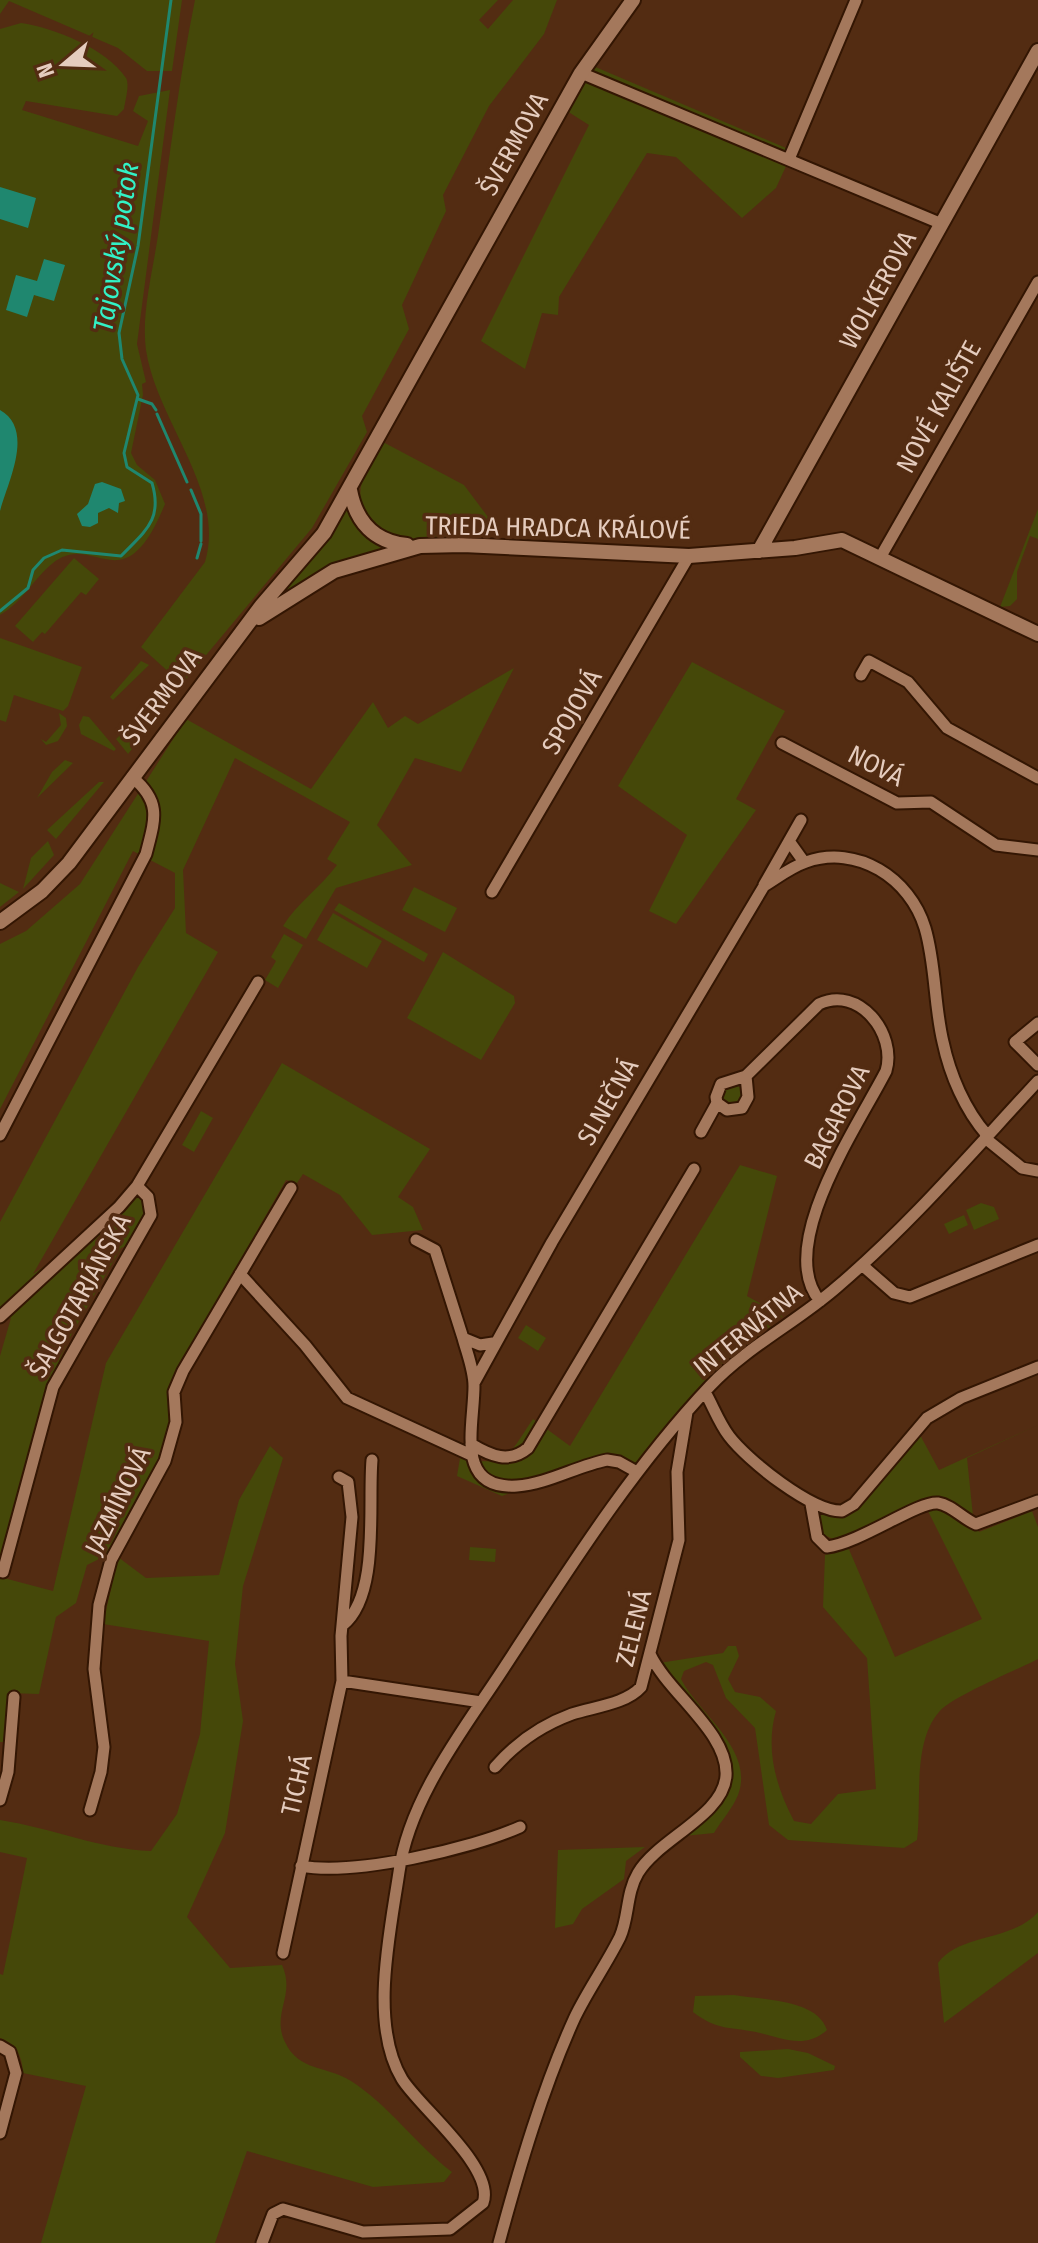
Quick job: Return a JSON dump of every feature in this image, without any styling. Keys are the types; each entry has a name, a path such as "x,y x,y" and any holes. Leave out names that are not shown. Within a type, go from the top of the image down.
{"street":[{"name":"ŠVERMOVA","path":"0,922 42,891 69,863 245,628 308,555 350,490 581,73 633,0"},
{"path":"789,159 856,0"},
{"name":"WOLKEROVA","path":"759,551 1038,51"},
{"name":"ŠVERMOVA","path":"581,73 942,224"},
{"name":"NOVÉ KALIŠTE","path":"881,556 1038,282"},
{"path":"350,490 357,515 376,537 391,544 420,546"},
{"name":"TRIEDA HRADCA KRÁLOVÉ","path":"245,628 285,599 334,571 420,546 475,545 689,556 842,540 881,556"},
{"name":"SPOJOVÁ","path":"492,892 689,556"},
{"path":"881,556 1038,634"},
{"path":"861,675 869,661 897,675 916,690 947,728 1038,778"},
{"name":"NOVÁ","path":"782,743 897,803 931,802 985,840 1038,850"},
{"path":"0,1135 146,854 154,804 150,792 132,777"},
{"name":"SLNEČNÁ","path":"474,1383 493,1343 801,820"},
{"path":"789,841 804,862"},
{"name":"SLNEČNÁ","path":"764,886 804,862 842,857 870,864 896,881 917,908 928,940 943,1042 952,1072 986,1136"},
{"name":"ŠALGOTARJÁNSKA","path":"0,1317 119,1207 137,1186 258,982"},
{"name":"BAGAROVA","path":"701,1132 717,1103 721,1084 746,1076 807,1014 829,999 850,1002 870,1014 887,1039 889,1056 886,1071 812,1218 807,1270 810,1287 820,1301"},
{"path":"1038,1023 1015,1042 1038,1065"},
{"name":"BAGAROVA","path":"717,1103 727,1110 742,1108 748,1097 746,1076"},
{"name":"INTERNÁTNA","path":"637,1472 705,1392 752,1349 820,1301 862,1265 1038,1081"},
{"path":"986,1136 1022,1168 1038,1171"},
{"path":"240,1274 305,1345 347,1398 471,1450 503,1458 521,1454 528,1448 694,1169"},
{"name":"ŠALGOTARJÁNSKA","path":"3,1572 53,1387 151,1215 148,1197 137,1186"},
{"name":"JAZMÍNOVÁ","path":"90,1810 104,1759 94,1652 107,1571 165,1461 176,1422 177,1383 291,1188"},
{"name":"SLNEČNÁ","path":"416,1240 435,1250 463,1338 474,1383 471,1450"},
{"path":"862,1265 894,1293 910,1297 1038,1245"},
{"path":"463,1338 480,1345 493,1343"},
{"path":"705,1392 731,1439 811,1504 836,1511 849,1508 927,1418 961,1398 1038,1367"},
{"name":"ZELENÁ","path":"495,1767 525,1739 555,1721 638,1691 679,1540 677,1472 687,1411"},
{"path":"262,2243 273,2214 283,2209 363,2232 450,2229 483,2203 485,2188 451,2133 401,2078 384,2027 385,1990 402,1859 433,1781 481,1702 637,1472 619,1462 607,1460 515,1487 491,1481 479,1474 471,1450"},
{"path":"342,1625 352,1615 366,1583 372,1460"},
{"name":"TICHÁ","path":"283,1953 342,1681 342,1625 352,1506 348,1482 339,1477"},
{"path":"811,1504 817,1537 827,1547 873,1532 925,1504 945,1505 976,1524 1038,1501"},
{"path":"499,2243 567,2037 621,1934 634,1880 646,1861 713,1804 724,1786 726,1764 718,1742 668,1686 650,1654"},
{"path":"342,1681 481,1702"},
{"path":"0,1800 8,1772 14,1697"},
{"path":"301,1866 325,1869 402,1859 465,1847 520,1827"},
{"path":"0,2046 10,2052 16,2073 0,2133"},
{"path":"450,2229 450,2243"}],"shaded area":[{"path":"0,0 182,0 172,71 147,71 118,48 9,1 0,14"},
{"path":"195,0 498,0 479,20 488,29 513,0 557,0 544,34 489,106 443,195 446,211 402,305 409,329 362,416 367,432 312,528 182,684 141,647 205,562 209,535 206,509 198,483 153,377 146,350 145,321"},
{"path":"21,23 49,29 93,49 117,67 128,85 124,109 117,116 26,101 22,110 138,146 148,121 133,111 139,96 170,90 137,344 146,382 142,384 143,395 131,453 137,465 155,480 165,504 150,535 136,552 122,559 109,560 82,554 68,555 53,563 16,603 0,615 0,29"},
{"path":"586,63 793,151 776,188 742,218 676,157 647,153 559,297 558,315 542,313 525,369 481,341 589,125 559,106"},
{"path":"383,442 464,485 500,533 428,541 394,537 379,529 367,515 360,496 363,478"},
{"path":"347,508 360,530 382,549 313,575 282,594"},
{"path":"1038,509 1038,539 1030,536 1017,572 1017,599 1010,606 1000,607"},
{"path":"74,558 99,579 86,595 81,592 45,634 42,632 33,642 15,626"},
{"path":"0,638 82,667 68,706 63,711 14,695 6,722 0,720"},
{"path":"141,661 149,665 113,700 110,697"},
{"path":"692,662 785,711 736,799 756,810 676,924 649,911 687,835 618,786"},
{"path":"514,668 461,772 415,758 377,825 412,865 336,888 306,939 283,926 337,865 327,859 350,822 235,758 183,870 186,933 218,952 33,1274 64,1253 128,1189 145,1201 145,1214 127,1246 121,1248 69,1339 45,1392 0,1559 0,1356 11,1318 0,1322 0,1222 138,967 175,908 175,873 133,851 0,1109 0,944 26,931 80,884 186,719 311,789 373,702 388,728 405,716 418,724"},
{"path":"169,689 175,696 128,754 116,739"},
{"path":"59,713 66,718 67,726 58,741 46,745 41,739 46,742 61,725"},
{"path":"83,716 89,717 116,749 114,751 81,734 79,725"},
{"path":"65,760 73,763 37,798 52,772"},
{"path":"99,782 104,782 56,839 47,830"},
{"path":"48,841 54,855 23,889 31,858"},
{"path":"0,883 19,892 0,907"},
{"path":"414,887 457,908 445,932 402,910"},
{"path":"339,903 428,954 424,962 334,910"},
{"path":"333,913 382,941 367,968 317,940"},
{"path":"284,934 303,945 278,988 265,980 276,961 271,957"},
{"path":"443,952 514,996 515,1003 481,1060 407,1018"},
{"path":"282,1063 430,1149 398,1197 413,1207 423,1230 372,1235 340,1195 303,1174 297,1183 286,1180 176,1373 170,1392 171,1424 158,1464 105,1556 87,1565 76,1603 56,1617 39,1694 8,1693 5,1742 0,1742 0,1577 53,1591 106,1363"},
{"path":"733,1085 741,1088 744,1096 741,1104 733,1107 725,1104 722,1096 725,1088"},
{"path":"201,1111 213,1118 194,1152 182,1145"},
{"path":"740,1165 777,1176 747,1296 783,1316 699,1387 629,1472 597,1460 502,1496 457,1476 460,1458 488,1461 505,1456 533,1419 570,1446"},
{"path":"981,1203 994,1207 999,1219 974,1230 966,1210"},
{"path":"964,1215 968,1225 949,1234 944,1224"},
{"path":"526,1325 546,1338 538,1351 518,1338"},
{"path":"1038,1425 967,1458 973,1516 979,1532 1032,1511 1038,1527 1038,1659 970,1692 939,1712 931,1725 921,1756 917,1840 904,1848 788,1840 769,1825 755,1728 726,1698 713,1665 706,1662 684,1671 681,1679 732,1748 739,1763 741,1779 736,1800 714,1833 684,1836 711,1814 724,1798 732,1779 731,1761 724,1743 712,1726 659,1663 723,1653 728,1646 736,1646 739,1656 728,1679 735,1692 760,1697 776,1711 772,1739 774,1768 794,1821 811,1824 838,1794 876,1789 867,1658 823,1607 825,1555 848,1547 895,1657 982,1619 922,1499 876,1524 835,1540 820,1533 817,1513 840,1515 860,1507 919,1433 939,1470"},
{"path":"270,1446 283,1458 243,1586 235,1664 243,1721 225,1833 187,1917 230,1968 282,1965 286,1986 281,2032 291,2052 305,2063 342,2076 365,2091 452,2172 444,2182 373,2187 247,2151 215,2243 41,2243 86,2086 23,2073 17,2051 0,2038 0,1974 3,1975 27,1858 0,1852 0,1820 113,1846 151,1851 177,1814 200,1734 209,1641 103,1624 118,1557 146,1578 219,1575 239,1500"},
{"path":"470,1547 496,1549 495,1562 469,1560"},
{"path":"645,1847 626,1861 624,1879 582,1909 573,1924 555,1928 558,1850"},
{"path":"1038,1912 1038,1953 944,2023 938,1963 959,1947 1014,1928"},
{"path":"734,1995 801,2007 812,2012 827,2030 803,2041 786,2040 718,2026 693,2012 695,1996"},
{"path":"788,2049 808,2053 835,2066 834,2070 778,2078 761,2076 740,2057 740,2052"}],"water":[{"path":"0,187 36,198 28,228 0,219"},
{"path":"44,259 65,265 54,301 34,295 27,317 6,310 16,275 37,281"},
{"path":"0,410 16,430 17,443 13,471 0,511"},
{"path":"102,482 121,489 125,501 119,503 118,513 109,508 98,513 98,523 90,527 82,526 77,514 88,504 95,484"}],"waterway":[{"name":"Tajovský potok","path":"0,611 28,588 33,570 44,558 62,550 121,556 144,532 153,516 155,496 152,483 127,467 124,453 138,395 122,359 119,333 138,246 171,0"},
{"path":"138,399 152,404 156,410"},
{"path":"157,414 187,482"},
{"path":"191,490 201,514 201,541"},
{"path":"197,558 201,544"}]}
